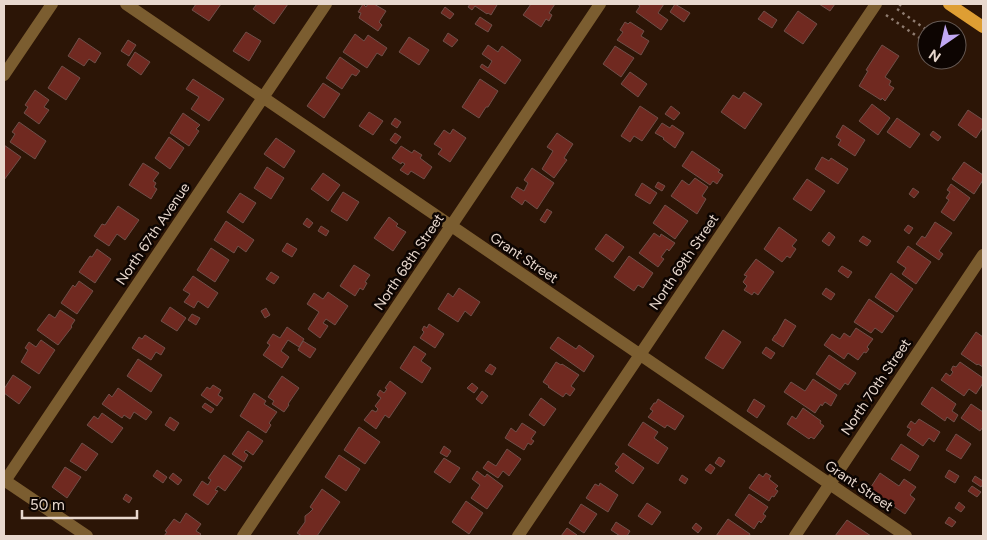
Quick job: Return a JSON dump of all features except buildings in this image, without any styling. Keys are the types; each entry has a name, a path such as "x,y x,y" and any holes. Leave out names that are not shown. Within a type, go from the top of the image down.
{"main road":[{"path":"957,6 983,27"}],"street":[{"path":"4,75 52,4"},
{"name":"Grant Street","path":"126,4 906,536"},
{"name":"North 67th Avenue","path":"5,480 326,4"},
{"name":"North 68th Street","path":"243,536 600,4"},
{"name":"North 69th Street","path":"518,536 876,4"},
{"name":"North 70th Street","path":"795,536 983,255"},
{"path":"5,480 87,536"}],"path":[{"path":"901,4 897,9 917,23"},
{"path":"885,14 917,36"}]}
